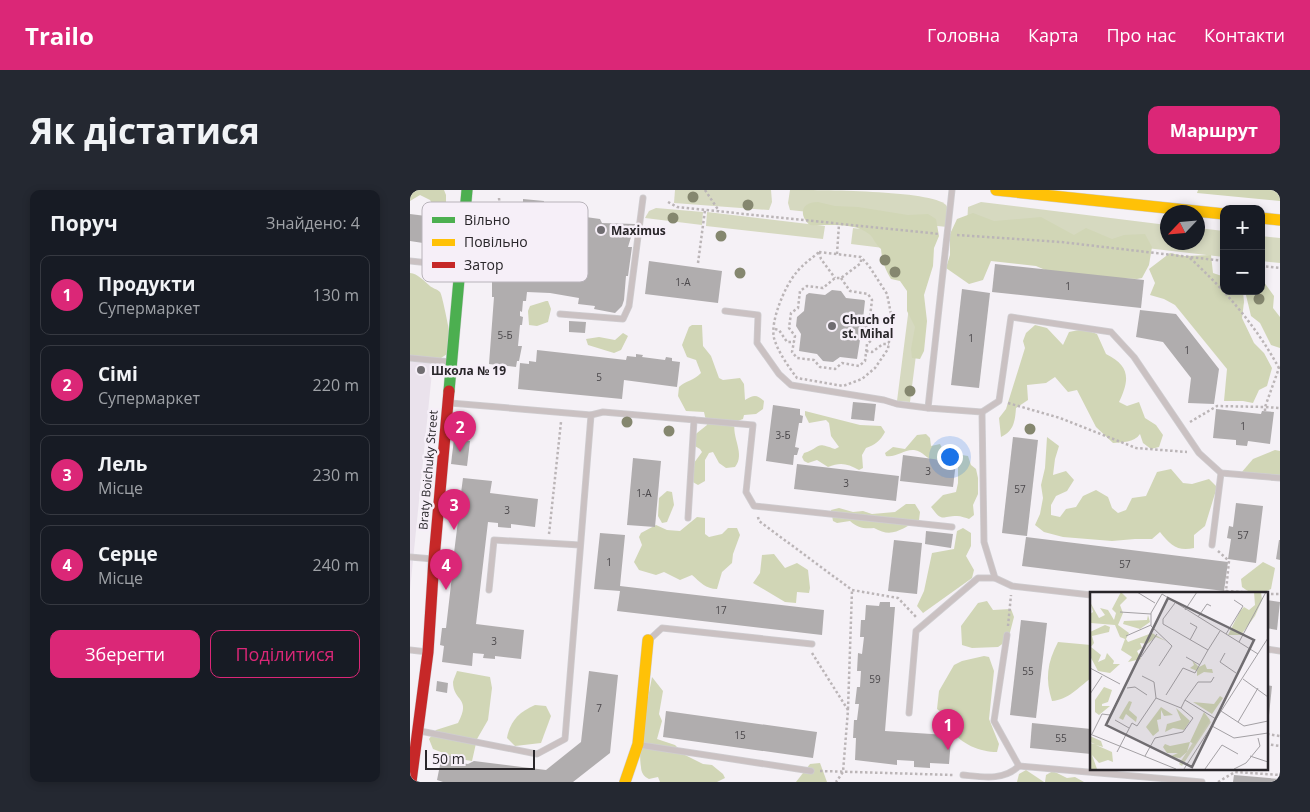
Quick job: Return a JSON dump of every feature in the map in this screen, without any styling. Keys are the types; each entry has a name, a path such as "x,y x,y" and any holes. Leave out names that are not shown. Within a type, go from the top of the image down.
{"main road":[{"path":"996,190 1220,214"},
{"path":"1265,218 1280,220"},
{"name":"Braty Boichuky Street","path":"411,782 428,652 434,559 459,282"},
{"path":"625,782 638,745 648,640"}],"lane":[{"path":"928,408 952,190"},
{"path":"560,314 623,319 630,306 643,198"},
{"path":"724,311 758,315 757,343 780,374 791,385 884,400 897,404 982,412 999,401 1011,317 1111,332 1134,357 1181,428 1211,466 1221,473 1280,478"},
{"path":"410,358 452,362"},
{"path":"448,403 591,415 603,412 753,425 746,492 754,506 952,527"},
{"path":"982,412 984,542 995,578"},
{"path":"418,730 537,754 565,739 591,415"},
{"path":"688,518 694,420"},
{"path":"1212,545 1221,473"},
{"path":"490,590 494,540 580,545"},
{"path":"410,557 434,559"},
{"path":"909,713 916,631 978,578 995,578 1012,586 1090,595"},
{"path":"648,640 662,628 809,643"},
{"path":"1007,635 994,721 1018,766"},
{"path":"410,650 428,652"},
{"path":"638,745 811,771"},
{"path":"964,776 996,778 1012,772 1018,766 1202,782"}],"path":[{"path":"705,190 719,211"},
{"path":"499,198 499,202"},
{"path":"698,263 705,210"},
{"path":"837,254 839,224"},
{"path":"819,252 835,278"},
{"path":"819,252 837,254 862,257 870,266 887,294 892,319 888,349 875,368 862,379 843,386 797,378 780,352 774,336 777,307 788,282 797,271 819,252"},
{"path":"840,278 850,291 868,294 872,300 870,317 875,324 873,339 867,344 865,361 859,366 842,363 834,369 820,367 814,360 796,358 792,352 795,336 789,328 791,313 798,308 800,291 807,286 823,288 835,278 840,278 861,263 862,257"},
{"path":"1189,257 1236,305 1259,335 1280,368 1265,411"},
{"path":"1265,266 1280,268"},
{"path":"774,329 779,330 787,342 794,342"},
{"path":"866,351 872,352 883,344 889,344"},
{"path":"999,401 1060,418 1136,448 1199,453"},
{"path":"1181,428 1217,406 1280,408"},
{"path":"548,543 562,413"},
{"path":"754,506 759,521 852,590 898,598 924,624"},
{"path":"1212,545 1229,561 1225,592"},
{"path":"1009,622 1012,586"},
{"path":"836,782 843,772 848,710 852,590"},
{"path":"809,643 848,710"},
{"path":"811,771 964,776"},
{"path":"1218,782 1236,772 1280,775"}],"shaded area":[{"name":"Школа № 19","path":"410,289 440,293 410,590"}],"green space":[{"path":"410,190 444,190 446,195 446,202 431,202 420,195 410,201"},
{"path":"675,190 771,190 772,202 769,210 674,203"},
{"path":"790,190 873,192 919,196 936,200 948,208 947,227 790,210 788,203"},
{"path":"1198,190 1280,190 1280,201 1197,193"},
{"path":"818,202 835,206 858,207 908,215 928,214 936,219 939,236 934,248 933,266 924,295 927,321 924,351 920,359 912,358 911,349 915,327 907,311 907,291 900,281 891,279 884,265 881,249 872,237 863,230 841,225 810,225 804,218 803,210 808,204"},
{"path":"981,202 1160,224 1160,250 967,225 968,207"},
{"path":"656,208 703,212 702,225 645,218 649,211"},
{"path":"707,212 825,226 823,239 706,226"},
{"path":"973,213 994,221 1041,217 1074,235 1086,228 1112,239 1124,235 1145,234 1152,247 1149,265 1142,278 1137,279 1057,275 1036,266 991,261 983,280 969,284 946,268 950,255 950,234 957,219"},
{"path":"853,228 931,238 910,402 897,401 916,252 851,244"},
{"path":"1205,229 1220,231 1220,257 1163,250 1205,250"},
{"path":"1265,236 1280,238 1280,263 1265,261"},
{"path":"1170,253 1184,256 1211,255 1213,273 1220,275 1220,295 1243,295 1242,318 1254,343 1264,353 1272,368 1267,386 1259,390 1253,403 1224,401 1227,369 1175,305 1150,295 1155,283 1149,269"},
{"path":"410,273 418,276 422,282 425,282 440,292 449,336 447,354 438,360 410,356"},
{"path":"1265,284 1274,296 1273,308 1280,317 1280,348 1271,345 1260,323 1251,316 1246,295 1265,295"},
{"path":"548,301 551,309 548,322 537,326 529,325 528,311 530,306"},
{"path":"692,325 702,325 703,346 711,356 719,378 723,380 740,378 744,384 745,400 755,396 764,401 763,409 756,414 744,415 743,419 735,422 734,428 739,457 735,467 726,468 719,463 713,452 709,453 705,460 705,481 698,485 691,481 691,467 702,452 693,445 692,437 707,425 704,412 686,411 678,396 679,387 701,373 696,360 687,357 682,345 689,327"},
{"path":"1035,325 1047,328 1063,345 1069,332 1084,329 1097,334 1106,354 1120,363 1126,374 1123,394 1119,402 1127,406 1139,402 1145,418 1156,425 1163,435 1159,447 1151,449 1143,443 1140,434 1131,441 1113,443 1096,427 1077,390 1068,392 1055,377 1046,383 1027,385 1028,400 1016,408 1011,429 1001,437 999,418 1006,409 1025,348 1023,341 1026,333"},
{"path":"623,333 628,336 621,350 614,353 588,345 586,339 599,337 615,340"},
{"path":"805,411 860,425 881,426 885,432 877,442 866,448 862,455 863,468 859,470 844,464 828,467 817,460 808,463 802,457 804,453 821,445 835,449 839,447 831,436 829,423 826,420 809,423"},
{"path":"926,434 930,438 931,446 940,444 944,452 939,459 929,458 921,452 914,450 886,456 885,453 893,447 905,449 917,435"},
{"path":"1047,437 1059,446 1053,475 1066,471 1074,480 1067,491 1056,496 1051,505 1051,515 1060,517 1066,509 1076,507 1083,496 1096,490 1108,497 1112,508 1118,513 1126,510 1132,498 1146,496 1157,472 1171,469 1183,483 1192,484 1209,479 1217,487 1205,526 1194,535 1194,548 1179,548 1167,541 1160,532 1152,539 1112,541 1063,537 1044,532 1035,525 1040,514 1043,498 1041,485 1045,468"},
{"path":"1275,450 1280,451 1280,481 1256,479 1241,473 1253,459"},
{"path":"962,455 968,456 971,465 976,469 978,478 978,494 973,505 974,515 969,519 959,516 942,518 931,507 943,495 956,492 958,460"},
{"path":"667,491 672,492 674,505 667,522 662,523 658,516 659,498"},
{"path":"906,504 915,504 920,512 919,520 902,529 887,533 874,528 861,528 850,521 837,523 833,521 831,510 839,508 872,514 895,512"},
{"path":"697,517 705,518 705,534 709,537 722,534 728,528 737,528 740,535 733,554 732,563 722,572 717,589 706,586 692,575 680,580 664,572 656,575 639,570 634,562 642,545 639,537 641,533 656,525 667,530 680,531"},
{"path":"963,528 971,533 971,546 966,556 974,570 972,578 923,613 917,606 924,591 932,553 954,549 957,531"},
{"path":"774,554 785,568 797,563 808,570 809,593 797,592 796,603 785,602 753,583 760,573 762,555"},
{"path":"1263,562 1275,568 1271,589 1263,592 1249,592 1242,587 1241,579"},
{"path":"987,601 993,610 1011,609 1014,617 1008,640 998,647 972,648 962,645 961,626 978,603"},
{"path":"1058,642 1090,645 1090,679 1068,696 1052,701 1048,685 1051,657"},
{"path":"984,656 989,657 994,671 989,719 999,744 997,752 984,751 965,743 952,729 957,722 956,717 946,716 937,709 939,691 954,665 962,661"},
{"path":"457,671 490,677 492,688 488,720 477,739 472,761 459,759 433,749 429,739 436,730 458,723 462,715 463,704 456,693 453,682"},
{"path":"652,677 663,691 659,714 662,721 657,739 675,745 685,755 703,764 712,765 725,778 717,782 660,782 658,777 649,779 643,774 640,747"},
{"path":"535,705 546,706 551,716 541,743 515,746 507,738 510,727 520,714"},
{"path":"820,763 827,782 796,782 810,764"},
{"path":"1026,770 1044,782 1017,782 1019,774"},
{"path":"1053,771 1067,778 1075,777 1084,782 1045,782 1046,775"}],"building":[{"path":"523,199 544,201 544,202 523,202"},
{"path":"410,214 422,216 422,243 410,241"},
{"path":"588,217 600,219 602,223 635,224 628,247 632,247 622,306 615,313 594,309 595,306 578,304 579,298 550,293 527,292 526,301 523,301 522,312 520,311 520,316 523,317 522,325 520,325 518,346 522,346 516,367 489,364 494,297 492,297 492,282 588,282"},
{"path":"649,261 722,271 718,303 645,294"},
{"path":"995,264 1144,280 1141,308 992,292"},
{"path":"962,289 990,293 979,388 951,385"},
{"name":"Chuch of st. Mihal","path":"832,290 841,291 846,298 865,301 863,319 868,326 867,335 860,340 857,359 840,357 833,362 823,361 817,354 799,351 801,334 796,326 797,317 804,311 806,295 809,293 825,295"},
{"path":"1140,310 1176,314 1219,369 1214,404 1188,403 1191,378 1163,342 1136,337"},
{"path":"569,321 586,322 585,333 569,332"},
{"path":"537,350 626,360 627,356 636,357 636,354 643,355 642,357 665,360 666,357 672,358 672,361 680,362 677,387 624,380 622,399 518,389 520,363 529,364 529,361 536,362"},
{"path":"853,402 876,404 874,421 851,419"},
{"path":"773,405 800,409 800,415 803,416 802,423 799,423 795,447 799,448 797,455 794,455 793,465 766,461"},
{"path":"1216,409 1261,414 1262,411 1274,412 1270,444 1248,441 1247,446 1236,445 1236,440 1213,438"},
{"path":"1013,437 1038,440 1027,536 1002,533"},
{"path":"454,439 470,441 467,466 451,464"},
{"path":"903,455 956,462 953,487 900,481"},
{"path":"633,458 661,461 655,527 627,525"},
{"path":"797,464 899,476 896,501 794,489"},
{"path":"463,478 492,481 490,493 538,499 535,527 511,524 511,528 498,527 498,523 488,522 476,624 524,630 521,659 495,656 495,659 483,658 484,654 473,653 472,666 442,662 444,646 440,645 442,628 446,628 452,576 449,575 450,561 453,561 459,513 455,513 457,493 461,493"},
{"path":"1236,503 1263,506 1256,563 1228,559 1231,539 1227,538 1229,526 1233,527"},
{"path":"926,531 953,534 951,548 925,544"},
{"path":"600,533 625,535 620,586 824,610 822,635 617,611 620,591 594,589"},
{"path":"1026,537 1228,562 1224,591 1022,566"},
{"path":"894,540 922,543 917,594 888,591"},
{"path":"1280,540 1280,560 1276,559"},
{"path":"1268,600 1280,602 1277,630 1268,628"},
{"path":"880,602 890,602 890,607 895,607 885,731 947,735 947,739 951,739 949,764 930,763 930,768 914,767 914,761 897,760 897,765 855,760 856,738 853,738 854,720 857,720 859,704 855,704 857,687 860,687 861,671 857,671 858,653 862,654 864,637 860,637 861,620 865,620 866,605 879,606"},
{"path":"1021,620 1047,623 1036,718 1010,715"},
{"path":"589,671 618,675 610,753 573,782 443,782 437,780 442,755 455,756 454,762 468,764 474,761 546,770 581,742"},
{"path":"437,681 448,683 447,693 436,691"},
{"path":"1268,685 1272,686 1268,725"},
{"path":"666,711 817,732 813,758 663,737"},
{"path":"1032,723 1090,729 1090,754 1030,748"},
{"path":"1234,775 1280,779 1280,782 1233,782"}],"traffic: fast":[{"path":"466,202 467,190"},
{"path":"449,391 459,282"}],"traffic: slow":[{"path":"996,190 1220,214"},
{"path":"1265,218 1280,220"},
{"path":"625,782 638,744 648,640"}],"traffic: jam":[{"path":"411,782 428,652 449,391"}],"place":[{"name":"Maximus","path":"601,230"},
{"name":"Chuch of st. Mihal","path":"832,326"},
{"name":"Школа № 19","path":"421,370"},
{"name":"Сімі","path":"460,452"},
{"name":"Лель","path":"454,530"},
{"name":"Серце","path":"446,590"},
{"name":"Продукти","path":"948,750"}]}
